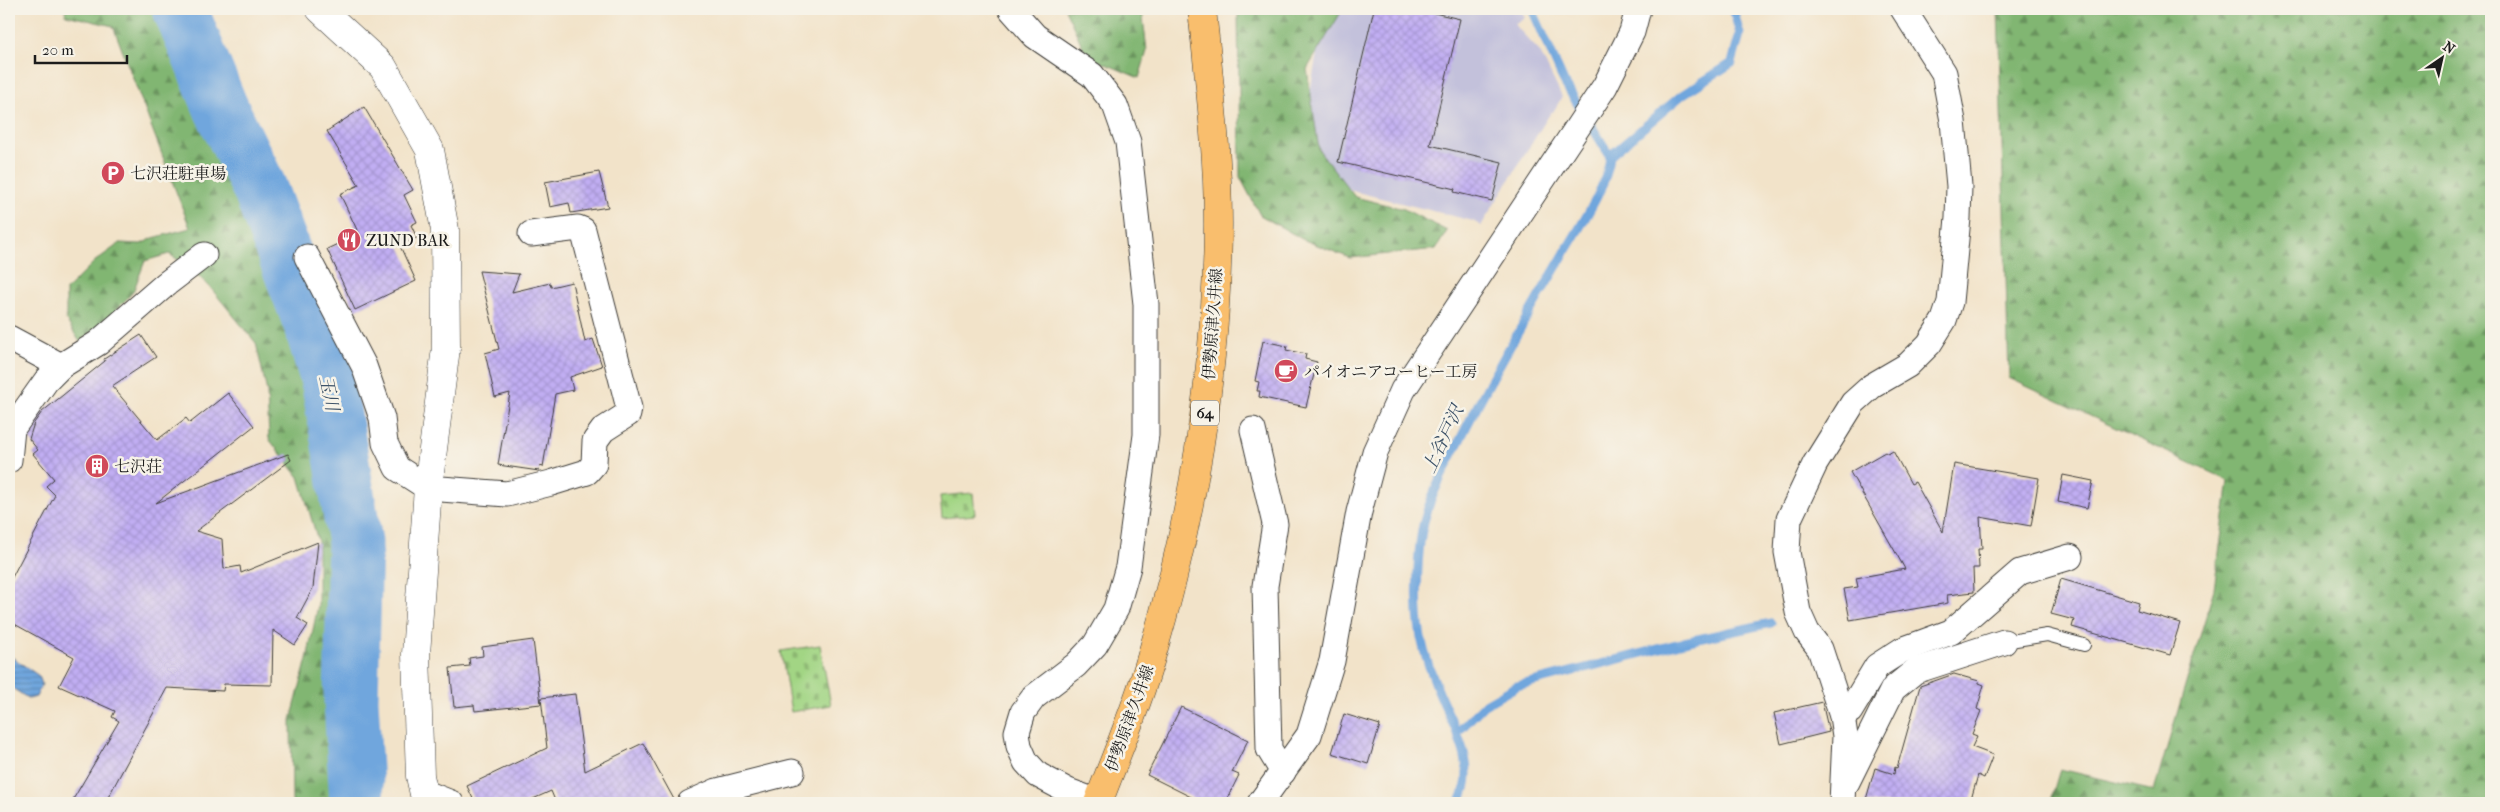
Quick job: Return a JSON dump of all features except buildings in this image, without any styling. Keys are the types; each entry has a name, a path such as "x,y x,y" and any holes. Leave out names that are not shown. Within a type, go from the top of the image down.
{"main road":[{"name":"伊勢原津久井線","path":"1099,803 1151,659 1184,530 1210,378 1214,322 1217,216 1213,124 1202,9"}],"street":[{"path":"320,9 383,67 430,150 445,230 446,348 428,488 416,654 420,776 425,798 452,803"},
{"path":"1011,9 1035,36 1092,75 1115,105 1128,142 1146,304 1146,426 1128,567 1116,609 1095,645 1076,665 1034,697 1023,712 1017,732 1019,746 1026,762 1038,775 1068,791 1099,803"},
{"path":"1260,803 1309,735 1324,692 1359,512 1375,452 1399,399 1605,86 1632,32 1638,9"},
{"path":"1843,795 1846,736 1842,716 1820,649 1807,632 1798,612 1787,552 1789,519 1815,464 1853,403 1872,386 1908,365 1929,344 1944,320 1950,302 1959,186 1953,121 1944,73 1903,9"},
{"path":"307,257 364,366 382,418 385,443 397,468 428,488 507,494 551,484 587,472 594,464 595,441 603,430 628,414 629,408 583,230 578,228 530,234"},
{"path":"9,460 12,430 46,381 61,366 98,342 166,284 204,255"},
{"path":"9,338 61,366"},
{"path":"1253,430 1275,524 1265,586 1269,749 1283,772"},
{"path":"1842,716 1850,711 1877,666 1902,650 1951,632 2020,572 2070,557"},
{"path":"1843,795 1893,689 1915,671 2004,642"},
{"path":"690,803 717,791 792,772"}],"lane":[{"path":"2004,642 2047,635 2084,645"}],"shaded area":[{"path":"1329,9 1520,9 1525,17 1514,24 1540,52 1562,97 1481,226 1473,221 1353,191 1333,178 1311,144 1307,109 1321,31"}],"green space":[{"path":"65,9 168,9 220,128 225,171 255,227 291,240 315,301 333,364 313,391 311,431 341,526 344,568 346,803 293,803 292,801 291,720 307,659 318,605 318,541 299,477 269,439 267,392 256,343 209,286 189,267 169,254 145,261 133,292 110,317 80,342 66,320 66,290 94,262 120,243 141,244 153,238 190,228 113,26 66,15"},
{"path":"1065,9 1142,9 1147,51 1139,78 1087,56"},
{"path":"1238,9 1343,9 1307,69 1319,150 1355,197 1404,209 1447,231 1436,249 1350,258 1302,239 1260,215 1240,177"},
{"path":"1998,9 2491,9 2491,803 2050,803 2060,769 2154,791 2214,589 2229,481 2009,378"},
{"path":"973,493 975,515 942,518 940,496"},
{"path":"820,645 831,705 791,712 781,651"}],"water":[{"path":"9,655 39,676 42,684 36,697 29,699 9,686"}],"waterway":[{"name":"玉川","path":"180,9 221,108 260,189 311,324 329,384 355,542 351,700 357,803"},
{"name":"上谷戸沢","path":"1459,803 1465,788 1467,773 1465,757 1430,668 1419,624 1418,571 1422,529 1431,499 1439,481 1482,397 1599,194 1610,156 1564,82 1532,9"},
{"path":"1610,156 1682,95 1732,63 1740,34 1733,9"},
{"path":"1457,733 1484,705 1517,686 1684,642 1771,623"}],"place":[{"name":"七沢荘駐車場","path":"113,173"},
{"name":"ZUND BAR","path":"349,240"},
{"name":"パイオニアコーヒー工房","path":"1286,371"},
{"name":"七沢荘","path":"97,466"}]}
